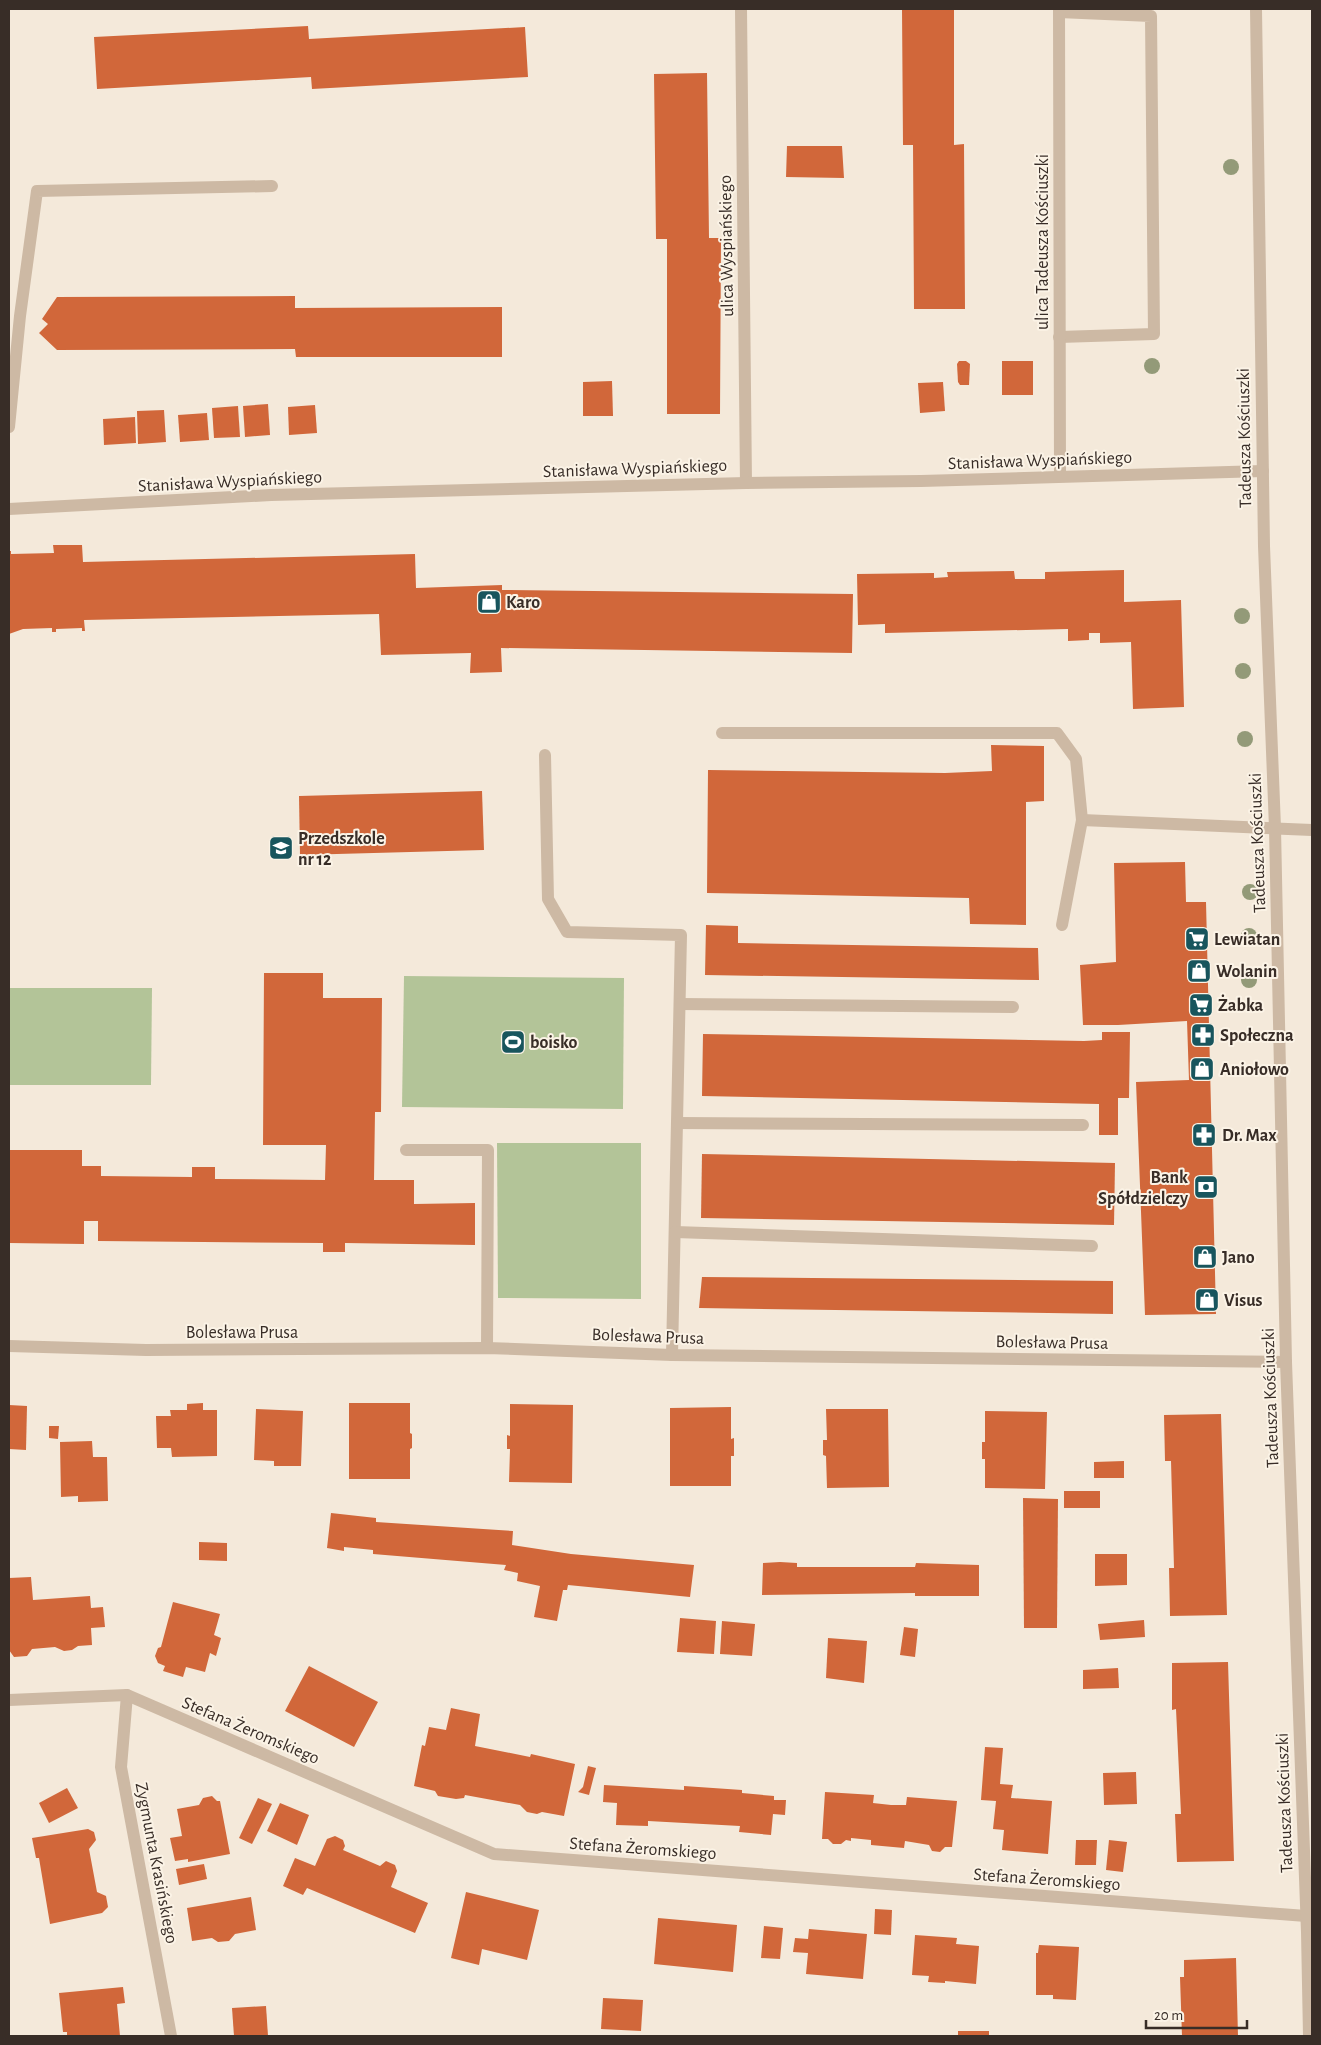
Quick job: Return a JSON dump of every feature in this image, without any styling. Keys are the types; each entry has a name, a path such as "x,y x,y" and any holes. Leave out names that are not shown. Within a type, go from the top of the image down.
{"street":[{"name":"ulica Wyspiańskiego","path":"741,9 746,483"},
{"name":"Tadeusza Kościuszki","path":"1256,9 1266,624 1275,828 1286,1362 1309,2036"},
{"name":"ulica Tadeusza Kościuszki","path":"1059,11 1060,476"},
{"path":"1059,11 1151,16 1154,334 1059,337"},
{"path":"9,427 20,316 37,191 272,186"},
{"name":"Stanisława Wyspiańskiego","path":"9,509 270,495 746,483 921,481 1263,471"},
{"path":"722,733 1057,733 1076,759 1082,820 1062,925"},
{"path":"546,756 548,899 566,932 681,935 672,1355"},
{"path":"1082,820 1312,830"},
{"path":"680,1004 1013,1007"},
{"path":"677,1124 1083,1125"},
{"path":"406,1150 488,1150 487,1348"},
{"path":"675,1232 1092,1246"},
{"name":"Bolesława Prusa","path":"9,1346 146,1350 487,1348 672,1355 1286,1362"},
{"name":"Stefana Żeromskiego","path":"9,1700 127,1696 494,1854 1306,1916"},
{"name":"Zygmunta Krasińskiego","path":"127,1696 121,1767 171,2036"}],"green space":[{"name":"boisko","path":"404,976 624,978 623,1109 402,1107"},
{"path":"9,988 152,988 151,1085 9,1085"},
{"path":"497,1143 641,1143 641,1299 498,1298"}],"building":[{"path":"902,9 954,9 954,145 964,144 965,309 914,309 913,145 903,145"},
{"path":"308,26 309,39 525,27 528,77 312,89 311,77 97,89 94,37"},
{"path":"707,73 709,238 721,238 720,414 667,414 667,239 656,239 654,74"},
{"path":"787,146 842,146 844,178 786,177"},
{"path":"295,296 295,308 502,307 502,357 296,357 295,349 57,350 39,333 48,324 42,319 57,297"},
{"path":"959,361 966,361 970,364 969,385 960,385 958,382 957,364"},
{"path":"1002,361 1033,361 1033,395 1002,395"},
{"path":"612,381 613,416 583,416 583,382"},
{"path":"943,382 945,411 920,413 918,383"},
{"path":"268,404 270,435 245,437 243,406"},
{"path":"315,405 317,433 289,435 288,407"},
{"path":"238,406 240,437 214,438 212,408"},
{"path":"164,410 166,442 138,444 137,411"},
{"path":"207,413 209,440 180,442 178,415"},
{"path":"135,417 136,443 104,445 103,419"},
{"path":"53,545 82,545 83,562 415,554 416,588 502,585 502,590 853,594 852,653 501,648 502,672 470,673 471,653 381,655 379,614 84,620 85,631 82,631 82,628 56,629 56,632 52,632 52,628 23,629 9,634 9,551 11,551 11,554 54,553"},
{"path":"1124,570 1124,602 1181,600 1184,707 1133,709 1131,642 1100,643 1100,633 1089,633 1089,640 1068,641 1068,629 885,633 885,624 858,625 857,574 934,573 934,578 948,577 947,572 1014,571 1015,579 1045,579 1045,572"},
{"path":"991,745 1044,746 1044,801 1026,802 1026,925 970,924 969,898 707,893 708,770 945,773 992,771"},
{"path":"482,791 484,850 300,855 299,796"},
{"path":"1185,862 1186,902 1206,902 1216,1314 1145,1315 1136,1082 1189,1080 1187,1021 1083,1025 1080,965 1116,962 1114,863"},
{"path":"706,925 738,926 738,943 1038,948 1039,980 705,975"},
{"path":"264,973 323,973 323,998 382,998 381,1112 375,1112 374,1180 414,1180 414,1204 475,1203 475,1245 345,1243 345,1252 323,1252 323,1243 98,1241 98,1221 84,1221 84,1244 9,1243 9,1150 82,1150 82,1166 101,1166 101,1176 192,1177 192,1167 215,1167 215,1179 325,1180 326,1145 263,1145"},
{"path":"1102,1032 1130,1032 1129,1098 1118,1098 1118,1135 1099,1135 1099,1104 702,1096 703,1034 1084,1041 1102,1040"},
{"path":"702,1154 1115,1163 1114,1225 701,1218"},
{"path":"702,1277 1113,1281 1113,1314 699,1308"},
{"path":"203,1403 203,1410 217,1410 217,1456 172,1457 171,1448 157,1448 156,1416 171,1416 170,1410 187,1410 187,1404"},
{"path":"349,1403 410,1403 412,1448 410,1449 410,1479 349,1479"},
{"path":"510,1404 573,1405 572,1483 509,1482 510,1449 507,1449 507,1435 510,1436"},
{"path":"9,1405 27,1406 26,1450 9,1449"},
{"path":"731,1407 731,1439 734,1438 734,1456 731,1456 731,1486 670,1486 670,1408"},
{"path":"256,1409 303,1411 301,1466 274,1466 274,1461 254,1460"},
{"path":"826,1409 888,1409 889,1487 827,1488 826,1456 823,1455 823,1440 827,1440"},
{"path":"985,1411 1047,1412 1045,1489 985,1488 985,1459 982,1459 982,1442 985,1442"},
{"path":"1221,1414 1227,1615 1170,1616 1169,1568 1174,1568 1171,1461 1165,1461 1164,1415"},
{"path":"49,1426 59,1426 58,1439 49,1438"},
{"path":"92,1441 93,1457 107,1457 108,1501 78,1502 78,1496 61,1497 60,1442"},
{"path":"1124,1461 1124,1478 1094,1478 1094,1462"},
{"path":"1064,1491 1100,1491 1100,1508 1064,1508"},
{"path":"1023,1498 1058,1499 1057,1628 1024,1628"},
{"path":"331,1513 376,1518 376,1522 513,1531 512,1545 571,1554 694,1565 690,1597 568,1585 567,1590 563,1590 557,1621 534,1617 540,1586 517,1581 518,1573 504,1570 506,1565 373,1554 373,1550 344,1547 344,1551 327,1548"},
{"path":"199,1542 227,1543 227,1561 199,1560"},
{"path":"1095,1554 1127,1554 1127,1585 1095,1586"},
{"path":"763,1563 797,1563 797,1567 915,1567 916,1563 979,1565 979,1596 915,1596 915,1593 762,1595"},
{"path":"31,1577 33,1600 90,1596 91,1608 103,1607 105,1627 91,1628 92,1645 78,1646 72,1650 64,1651 55,1647 32,1649 27,1656 14,1657 9,1650 9,1578"},
{"path":"173,1602 220,1614 214,1635 221,1638 216,1656 210,1653 205,1672 186,1667 183,1677 163,1671 165,1666 158,1663 155,1656 158,1648 161,1647"},
{"path":"680,1618 716,1621 714,1654 677,1652"},
{"path":"1144,1620 1145,1637 1100,1640 1098,1624"},
{"path":"722,1621 755,1624 752,1656 720,1654"},
{"path":"904,1627 918,1629 915,1657 900,1655"},
{"path":"828,1638 867,1641 864,1683 826,1678"},
{"path":"1228,1662 1234,1861 1177,1862 1175,1814 1181,1814 1176,1709 1172,1710 1172,1663"},
{"path":"309,1666 378,1702 354,1747 285,1711"},
{"path":"1118,1668 1119,1688 1083,1689 1083,1670"},
{"path":"451,1708 480,1714 475,1746 530,1757 531,1754 575,1764 564,1816 542,1812 537,1814 527,1812 520,1805 465,1795 464,1798 456,1799 438,1796 435,1791 414,1786 422,1745 425,1746 429,1727 446,1730"},
{"path":"985,1747 1003,1748 1000,1784 1013,1785 1011,1798 1052,1801 1048,1854 1002,1850 1004,1830 993,1829 996,1801 981,1800"},
{"path":"588,1766 596,1768 589,1795 578,1792 583,1787"},
{"path":"1136,1772 1137,1804 1104,1805 1103,1773"},
{"path":"604,1785 684,1790 684,1786 742,1790 742,1793 774,1796 774,1800 786,1800 785,1815 773,1814 771,1835 739,1832 740,1826 648,1821 648,1826 616,1825 617,1803 603,1802"},
{"path":"67,1788 78,1808 49,1823 39,1803"},
{"path":"825,1792 874,1795 873,1803 891,1805 906,1805 907,1797 957,1801 952,1847 945,1847 940,1852 932,1851 929,1845 905,1841 904,1848 871,1845 871,1840 851,1838 851,1841 846,1840 841,1844 833,1844 828,1839 822,1839"},
{"path":"212,1796 217,1801 220,1801 230,1854 188,1862 188,1859 175,1861 170,1838 182,1836 177,1809 199,1805 203,1798"},
{"path":"258,1798 272,1804 252,1844 239,1838"},
{"path":"280,1803 309,1815 297,1845 267,1831"},
{"path":"88,1829 94,1832 96,1840 89,1849 97,1892 106,1896 108,1907 102,1913 50,1924 39,1858 36,1858 32,1838"},
{"path":"335,1836 343,1840 345,1846 343,1850 380,1866 386,1861 395,1865 397,1871 391,1887 428,1903 415,1933 307,1888 303,1895 283,1886 295,1858 315,1866 327,1839"},
{"path":"1076,1840 1097,1840 1096,1865 1075,1865"},
{"path":"1109,1840 1127,1842 1123,1872 1106,1870"},
{"path":"204,1864 207,1879 179,1885 176,1869"},
{"path":"466,1892 539,1910 527,1960 482,1949 479,1965 451,1958"},
{"path":"251,1897 256,1930 235,1934 229,1941 218,1942 212,1938 192,1941 187,1908"},
{"path":"875,1909 892,1910 891,1935 874,1934"},
{"path":"658,1918 737,1925 733,1972 654,1964"},
{"path":"764,1926 783,1928 780,1959 761,1958"},
{"path":"809,1929 867,1934 863,1979 806,1974 808,1953 793,1952 795,1938 808,1939"},
{"path":"915,1935 957,1938 956,1944 979,1946 976,1984 945,1981 945,1983 928,1982 929,1976 912,1975"},
{"path":"1039,1945 1079,1947 1076,2000 1053,1999 1053,1995 1036,1995 1036,1953 1038,1953"},
{"path":"1236,1958 1238,2036 1182,2036 1180,1977 1184,1977 1184,1960"},
{"path":"123,1987 125,2003 117,2004 120,2036 67,2036 67,2032 63,2032 59,1993"},
{"path":"603,1998 643,2000 641,2031 601,2029"},
{"path":"266,2006 268,2036 234,2036 232,2008"},
{"path":"958,2031 989,2031 989,2036 958,2036"}],"place":[{"name":"Karo","path":"489,602"},
{"name":"Przedszkole nr 12","path":"281,848"},
{"name":"Lewiatan","path":"1197,939"},
{"name":"Wolanin","path":"1199,971"},
{"name":"Żabka","path":"1201,1005"},
{"name":"Społeczna","path":"1203,1035"},
{"name":"boisko","path":"513,1042"},
{"name":"Aniołowo","path":"1202,1069"},
{"name":"Dr. Max","path":"1204,1135"},
{"name":"Bank Spółdzielczy","path":"1206,1187"},
{"name":"Jano","path":"1205,1257"},
{"name":"Visus","path":"1207,1300"}]}
